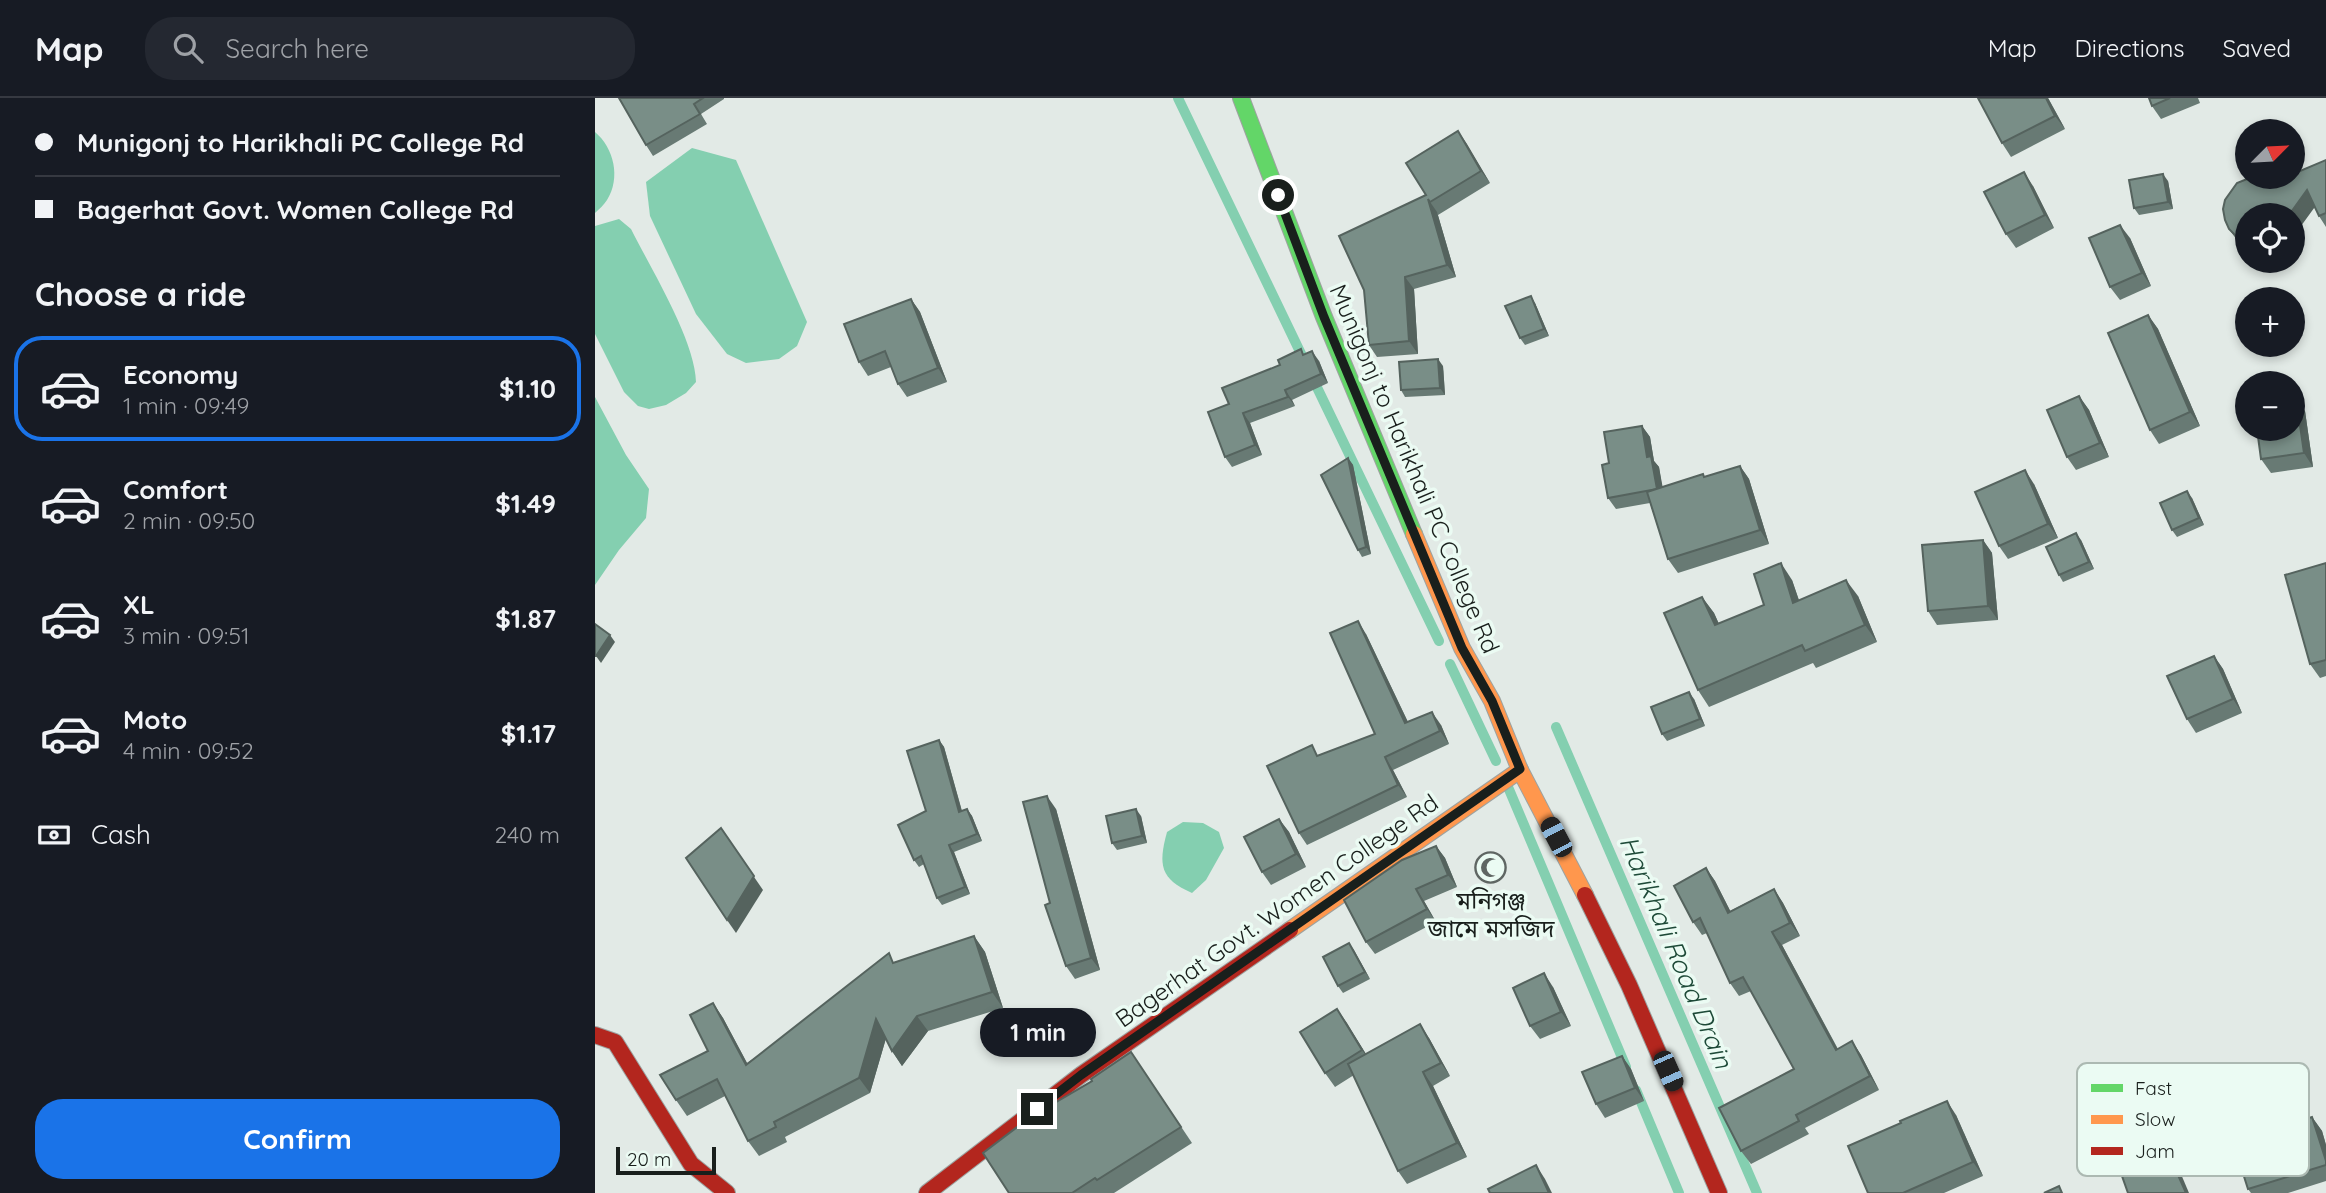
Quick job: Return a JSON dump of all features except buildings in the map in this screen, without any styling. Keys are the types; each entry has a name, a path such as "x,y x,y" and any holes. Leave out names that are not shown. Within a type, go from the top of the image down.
{"street":[{"name":"Munigonj to Harikhali PC College Rd","path":"1241,98 1329,330 1462,648 1492,701 1520,769 1568,859 1629,985 1719,1193"},
{"name":"Bagerhat Govt. Women College Rd","path":"927,1193 1081,1075 1520,769"},
{"path":"595,1035 614,1042 691,1164 727,1193"}],"shaded area":[{"path":"595,132 611,155 614,182 606,202 595,213"},
{"path":"692,148 736,160 807,322 797,346 779,359 746,363 727,354 696,314 650,216 646,182"},
{"path":"619,219 631,229 660,284 680,326 694,365 696,382 686,393 666,405 649,409 638,406 624,392 595,334 595,226"},
{"path":"595,397 626,455 649,489 646,518 619,550 595,585"},
{"path":"1183,822 1203,823 1219,832 1224,848 1206,880 1192,893 1173,882 1164,870 1163,853 1167,832"}],"waterway":[{"name":"Harikhali Road Drain","path":"1178,98 1304,360"},
{"name":"Harikhali Road Drain","path":"1312,377 1439,641"},
{"name":"Harikhali Road Drain","path":"1450,664 1496,761"},
{"name":"Harikhali Road Drain","path":"1556,727 1757,1193"},
{"name":"Harikhali Road Drain","path":"1508,787 1626,1067"},
{"name":"Harikhali Road Drain","path":"1636,1090 1679,1193"}],"traffic: fast":[{"path":"1241,98 1324,317 1414,534"}],"traffic: slow":[{"path":"1414,534 1462,648 1492,701 1520,770 1585,895"},
{"path":"1290,930 1520,770"}],"traffic: jam":[{"path":"1585,895 1629,985 1719,1193"},
{"path":"927,1193 1081,1075 1290,930"},
{"path":"595,1035 615,1042 691,1164 727,1193"}],"place":[{"name":"মনিগঞ্জ জামে মসজিদ","path":"1491,867"}],"route":[{"path":"1037,1109 1081,1075 1520,769 1492,701 1462,648 1324,317 1278,195"}]}
